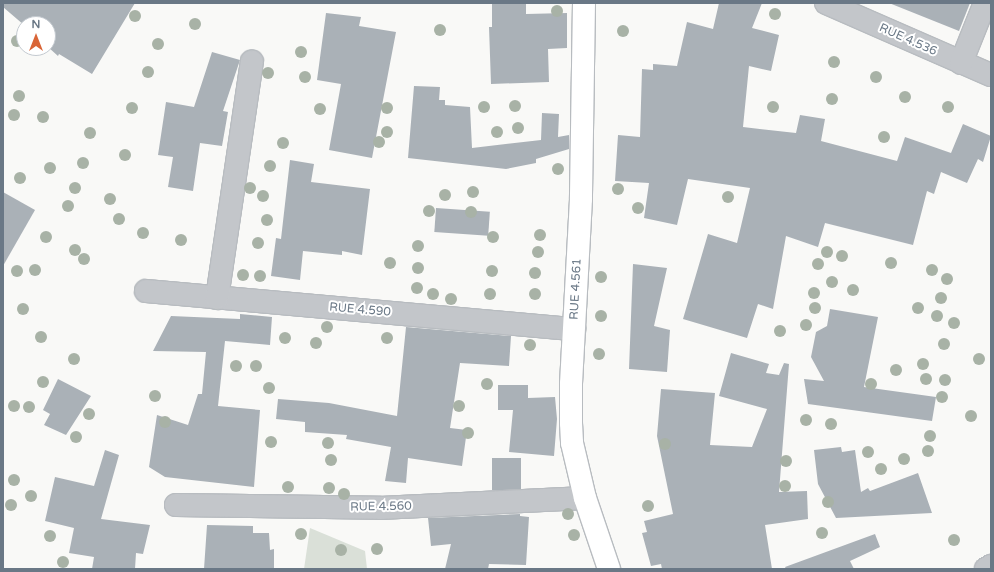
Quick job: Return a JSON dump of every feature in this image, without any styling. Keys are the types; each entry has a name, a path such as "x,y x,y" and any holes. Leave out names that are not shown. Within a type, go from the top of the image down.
{"main road":[{"name":"RUE 4.561","path":"584,3 581,198 571,384 572,443 584,498 609,569"}],"street":[{"name":"RUE 4.536","path":"826,3 961,64 991,75"},
{"path":"961,64 985,3"},
{"path":"216,298 252,62"},
{"name":"RUE 4.590","path":"146,291 574,329"},
{"name":"RUE 4.560","path":"176,505 380,508 584,498"},
{"path":"986,569 991,566"}],"shaded area":[{"path":"310,528 365,551 367,569 304,569"}],"building":[{"path":"3,3 135,3 92,74 59,54 58,56 56,54 56,16 16,16 16,18 3,7"},
{"path":"492,3 526,3 526,14 567,13 567,48 548,49 549,82 491,84 489,27 492,27"},
{"path":"719,3 762,3 752,28 779,35 771,71 749,66 743,127 796,133 800,115 825,119 821,141 897,161 905,137 951,153 963,124 991,136 983,162 978,159 967,183 941,172 934,194 927,191 913,245 825,223 818,247 786,236 773,309 758,304 747,338 683,319 708,234 737,243 750,188 688,179 677,225 644,218 649,183 615,181 618,135 640,137 642,69 653,70 653,64 677,66 687,22 713,29"},
{"path":"889,3 970,3 959,31"},
{"path":"326,13 361,17 359,26 396,32 372,158 329,150 341,84 317,80"},
{"path":"212,52 240,60 223,111 228,112 222,146 200,143 193,191 168,187 173,157 158,155 166,102 194,107"},
{"path":"414,86 440,87 439,100 445,100 445,105 470,107 472,148 541,140 542,113 559,114 558,137 569,135 569,149 536,159 536,163 506,169 408,158"},
{"path":"290,160 314,164 311,182 370,189 362,255 342,251 342,255 303,251 300,280 271,276 276,238 281,239"},
{"path":"3,192 35,210 3,266"},
{"path":"436,208 490,212 488,236 434,232"},
{"path":"633,264 667,268 654,326 670,330 667,372 629,369"},
{"path":"830,309 878,317 864,387 936,397 932,421 808,404 804,379 824,381 811,357 816,332 827,326"},
{"path":"240,314 272,317 270,345 225,341 218,406 260,410 254,487 165,477 149,467 157,415 188,425 198,394 202,394 206,352 153,351 171,316 240,319"},
{"path":"406,327 511,336 509,366 460,363 450,428 467,430 462,466 408,458 406,483 385,481 391,447 346,439 347,435 305,432 305,422 276,419 278,399 329,403 397,416"},
{"path":"731,353 769,364 766,373 779,375 784,363 789,364 779,492 807,491 808,519 765,525 772,569 662,569 661,564 651,566 642,533 647,532 644,521 673,514 657,436 661,389 715,393 710,445 752,447 767,409 719,396"},
{"path":"58,379 91,396 66,435 44,425 50,414 43,410"},
{"path":"498,385 528,385 528,398 555,397 557,419 554,456 509,452 513,410 498,410"},
{"path":"841,447 842,452 855,450 861,492 868,488 870,491 918,473 932,513 836,518 818,484 814,450"},
{"path":"105,450 119,455 101,519 150,525 143,554 136,553 135,569 92,569 94,557 69,553 74,528 45,521 55,477 94,486"},
{"path":"492,458 521,458 521,490 492,490"},
{"path":"520,514 520,516 529,517 526,565 489,564 488,569 445,569 451,544 431,546 428,518"},
{"path":"207,525 253,526 253,533 269,533 270,550 274,549 274,569 204,569"},
{"path":"875,534 880,547 850,561 854,569 786,569 785,567"}]}
